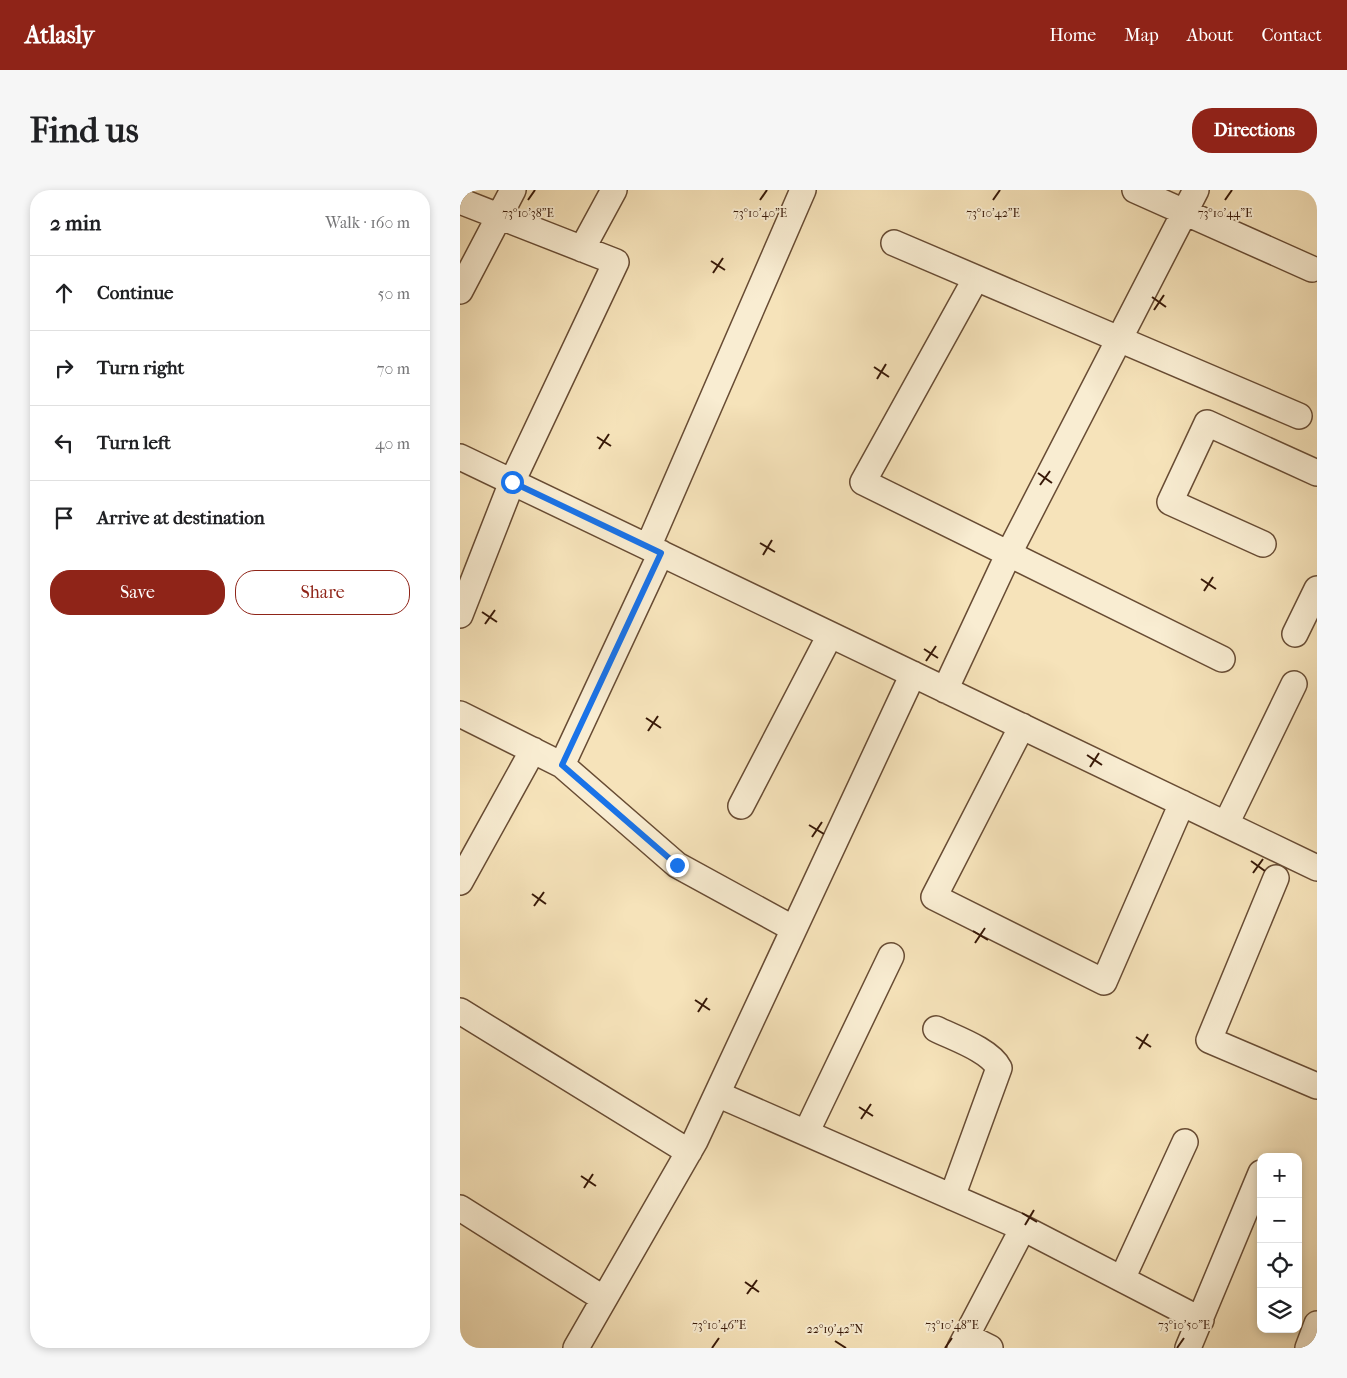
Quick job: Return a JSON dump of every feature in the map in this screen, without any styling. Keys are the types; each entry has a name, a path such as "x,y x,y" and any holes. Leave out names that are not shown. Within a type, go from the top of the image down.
{"street":[{"path":"460,291 513,190"},
{"path":"582,249 614,190"},
{"path":"562,765 654,550 803,190"},
{"path":"1135,190 1190,201 1312,269"},
{"path":"460,201 616,262 512,482 460,615"},
{"path":"945,690 1010,553 1190,201"},
{"path":"894,243 1299,416"},
{"path":"976,278 863,482 1222,659"},
{"path":"1263,544 1170,502 1207,423 1317,473"},
{"path":"460,457 1317,868"},
{"path":"1295,634 1317,589"},
{"path":"740,806 830,635"},
{"path":"576,1348 689,1152 913,674"},
{"path":"1226,824 1294,684"},
{"path":"460,714 562,765 677,865 794,929"},
{"path":"1022,726 934,898 1104,982 1182,803"},
{"path":"463,871 533,750"},
{"path":"1276,878 1209,1040 1317,1086"},
{"path":"806,1133 890,956"},
{"path":"460,1011 689,1152"},
{"path":"936,1029 986,1054 995,1061 999,1068 952,1197"},
{"path":"717,1094 1023,1228 1201,1320"},
{"path":"1122,1279 1186,1142"},
{"path":"1188,1348 1257,1183"},
{"path":"460,1208 604,1299"},
{"path":"990,1348 963,1342 1023,1228"}],"route":[{"path":"512,482 661,553 562,765 677,865"}]}
